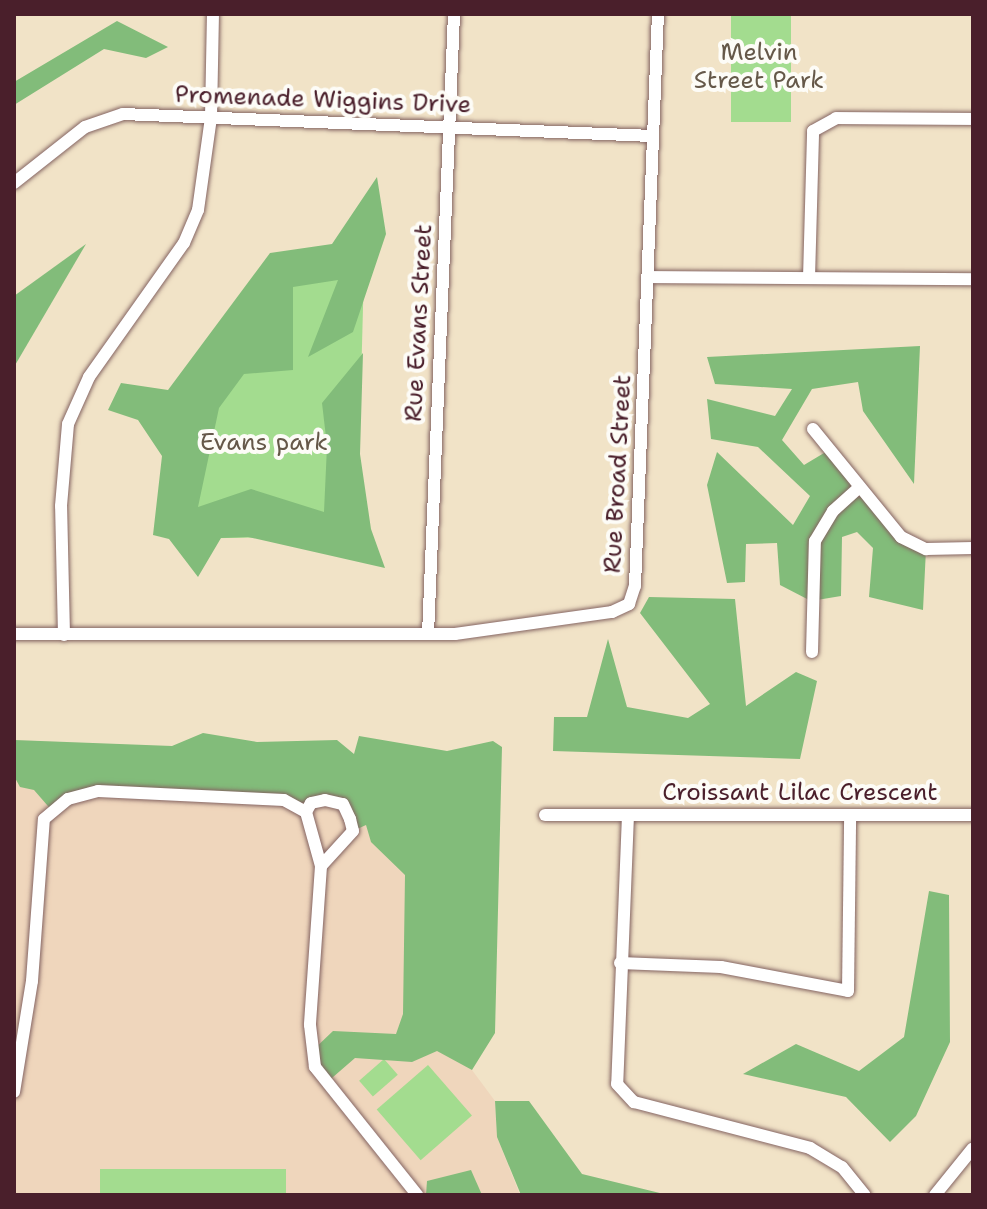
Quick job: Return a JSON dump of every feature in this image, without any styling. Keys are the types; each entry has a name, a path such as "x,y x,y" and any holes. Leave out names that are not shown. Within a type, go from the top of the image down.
{"street":[{"path":"64,635 61,506 68,424 89,377 184,243 206,176 211,117 213,14"},
{"name":"Rue Evans Street","path":"428,634 454,14"},
{"name":"Rue Broad Street","path":"14,634 428,634 543,624 629,604 635,586 658,14"},
{"name":"Promenade Wiggins Drive","path":"14,183 98,120 123,114 653,136"},
{"path":"809,278 813,131 836,118 973,119"},
{"path":"647,277 973,279"},
{"path":"813,429 913,545 973,548"},
{"path":"812,652 815,541 833,511 860,487"},
{"path":"14,1092 32,981 44,819 68,799 98,791 260,797 284,800 306,812"},
{"path":"321,866 353,831 343,804 325,800 311,803 306,812 321,866 310,1025 315,1067 417,1195"},
{"name":"Croissant Lilac Crescent","path":"545,815 973,815"},
{"name":"Croissant Lilac Crescent","path":"628,815 614,1072 624,1095 648,1107 810,1148 842,1167 865,1195"},
{"path":"620,963 721,967 848,991 850,815"},
{"path":"935,1195 973,1148"}],"shaded area":[{"path":"14,740 339,754 415,851 449,1039 495,1101 497,1137 520,1195 14,1195"}],"green space":[{"name":"Melvin Street Park","path":"731,14 791,14 791,122 731,122"},
{"path":"117,21 168,47 146,58 104,49 14,105 14,82"},
{"path":"377,177 386,234 353,332 308,357 338,280 293,287 293,370 244,374 219,408 198,507 251,489 324,512 327,446 322,403 363,353 360,454 371,529 385,568 248,537 221,538 198,577 169,539 153,535 162,456 138,420 108,410 121,383 168,390 270,253 332,244"},
{"path":"86,244 14,367 14,296"},
{"name":"Evans park","path":"364,269 357,536 169,539 182,382 283,274"},
{"path":"920,346 914,484 863,411 858,382 812,389 782,440 804,465 829,450 901,537 926,549 923,610 869,597 873,548 857,532 842,537 841,596 811,601 780,585 777,543 746,544 745,582 727,583 707,485 717,452 793,525 810,496 758,447 711,439 707,399 775,416 792,389 715,384 707,357"},
{"path":"649,597 735,599 746,706 796,672 817,681 800,759 553,751 554,717 587,717 608,639 627,707 688,718 710,704 640,613"},
{"path":"203,733 257,742 337,740 354,754 359,736 447,751 493,741 502,747 495,1033 472,1070 437,1051 412,1062 355,1058 325,1084 311,1052 333,1031 396,1034 403,1014 405,875 371,842 366,825 353,831 343,804 325,800 306,812 284,800 98,791 54,813 34,790 20,787 14,776 14,740 172,746"},
{"path":"929,891 949,895 950,1042 916,1116 890,1142 846,1097 743,1074 796,1044 859,1071 904,1037"},
{"path":"384,1059 398,1075 373,1096 359,1081"},
{"path":"428,1065 472,1116 421,1160 377,1110"},
{"path":"495,1101 529,1101 582,1174 668,1195 521,1195 497,1137"},
{"path":"100,1169 286,1169 286,1195 100,1195"},
{"path":"471,1170 482,1195 426,1195 427,1181"}]}
